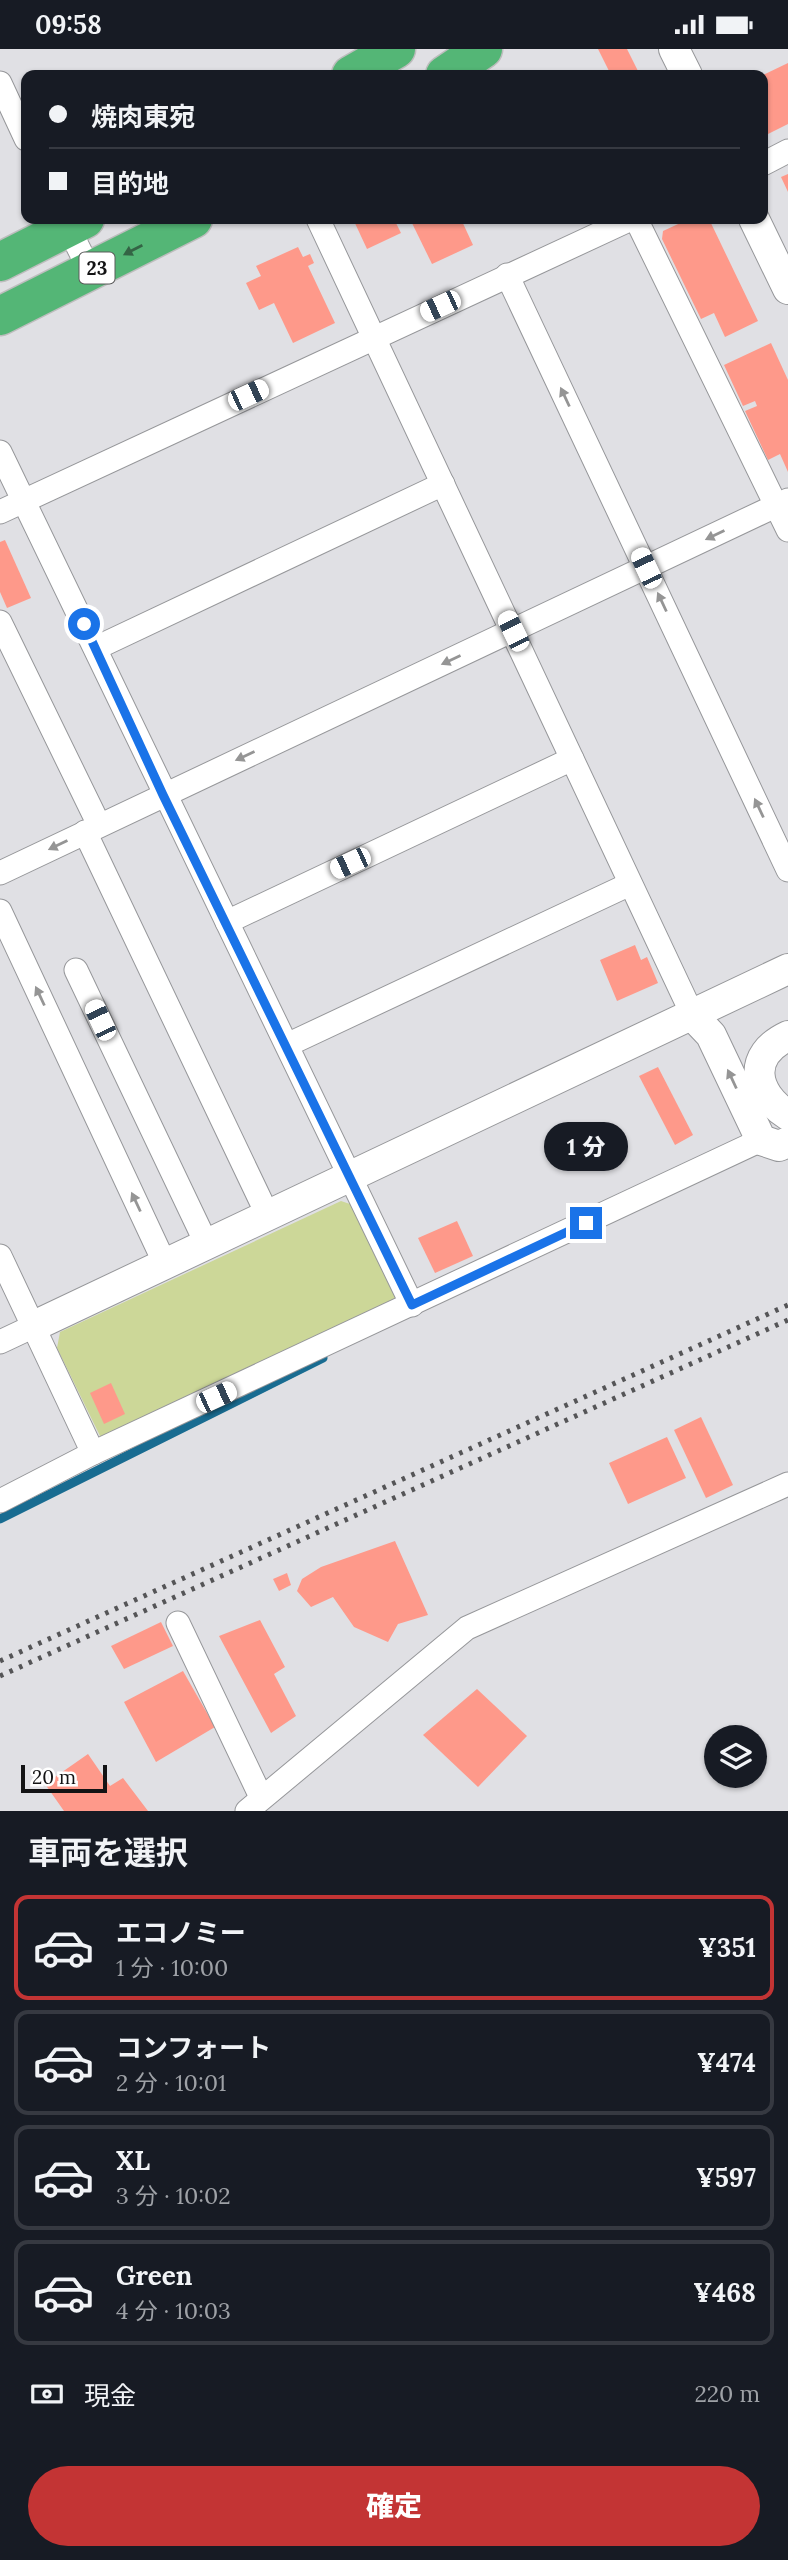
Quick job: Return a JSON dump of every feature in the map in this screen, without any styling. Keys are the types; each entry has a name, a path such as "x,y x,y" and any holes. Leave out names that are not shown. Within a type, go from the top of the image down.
{"highway":[{"path":"360,70 396,49"},
{"path":"452,70 483,49"},
{"name":"23","path":"0,262 69,224"},
{"name":"23","path":"0,316 183,224"}],"street":[{"path":"674,49 684,70"},
{"path":"0,83 21,128"},
{"path":"768,161 788,151"},
{"path":"74,224 90,271"},
{"path":"0,1500 412,1305 775,1141 711,1035 693,1016 320,224"},
{"path":"0,512 373,337 623,224"},
{"path":"637,224 782,503 788,530"},
{"path":"756,224 788,289"},
{"path":"508,275 788,870"},
{"path":"0,452 96,648 163,795 412,1305"},
{"path":"96,648 443,484"},
{"path":"0,873 782,503"},
{"path":"0,622 268,1216"},
{"path":"227,922 572,758"},
{"path":"287,1045 630,884"},
{"path":"0,911 165,1264"},
{"path":"0,1342 788,969"},
{"path":"76,970 207,1245"},
{"path":"788,1036 772,1043 759,1063 759,1076 768,1100 788,1115"},
{"path":"0,1256 93,1454"},
{"path":"177,1623 254,1804 467,1628 788,1484"}],"green space":[{"path":"341,1201 359,1207 398,1292 392,1306 117,1438 100,1436 57,1348 60,1332"}],"building":[{"path":"598,49 627,49 638,70 608,70"},
{"path":"788,63 788,124 768,134 768,73"},
{"path":"788,174 788,192 781,177"},
{"path":"355,224 396,224 401,233 367,249"},
{"path":"412,224 463,224 473,245 432,264"},
{"path":"678,224 711,224 758,321 725,337 714,313 701,319 662,239 663,231"},
{"path":"298,247 303,257 310,254 314,263 308,266 335,323 293,343 274,303 259,310 246,283 261,276 256,266"},
{"path":"771,343 788,380 788,472 780,454 768,460 745,411 757,406 755,401 743,406 724,365"},
{"path":"5,540 31,598 7,608 0,592 0,542"},
{"path":"635,945 641,960 647,957 658,983 617,1001 600,960"},
{"path":"658,1067 693,1135 675,1145 639,1076"},
{"path":"457,1221 473,1256 435,1273 418,1238"},
{"path":"111,1383 125,1414 104,1424 90,1393"},
{"path":"701,1417 733,1485 706,1498 674,1430"},
{"path":"667,1437 686,1478 628,1504 609,1463"},
{"path":"395,1541 428,1615 398,1624 388,1642 354,1627 333,1597 311,1607 297,1591 302,1579 321,1567"},
{"path":"287,1573 291,1585 279,1591 273,1579"},
{"path":"260,1620 285,1667 274,1674 296,1716 271,1733 219,1636"},
{"path":"161,1622 173,1646 124,1669 111,1646"},
{"path":"183,1671 215,1727 156,1762 124,1702"},
{"path":"477,1689 527,1736 478,1787 423,1735"},
{"path":"88,1754 110,1786 123,1778 148,1811 64,1811 45,1784"}],"waterway":[{"path":"0,1519 323,1358"}],"railway":[{"path":"0,1661 788,1305"},
{"path":"0,1676 788,1320"}],"route":[{"path":"84,624 163,795 412,1305 586,1223"}]}
